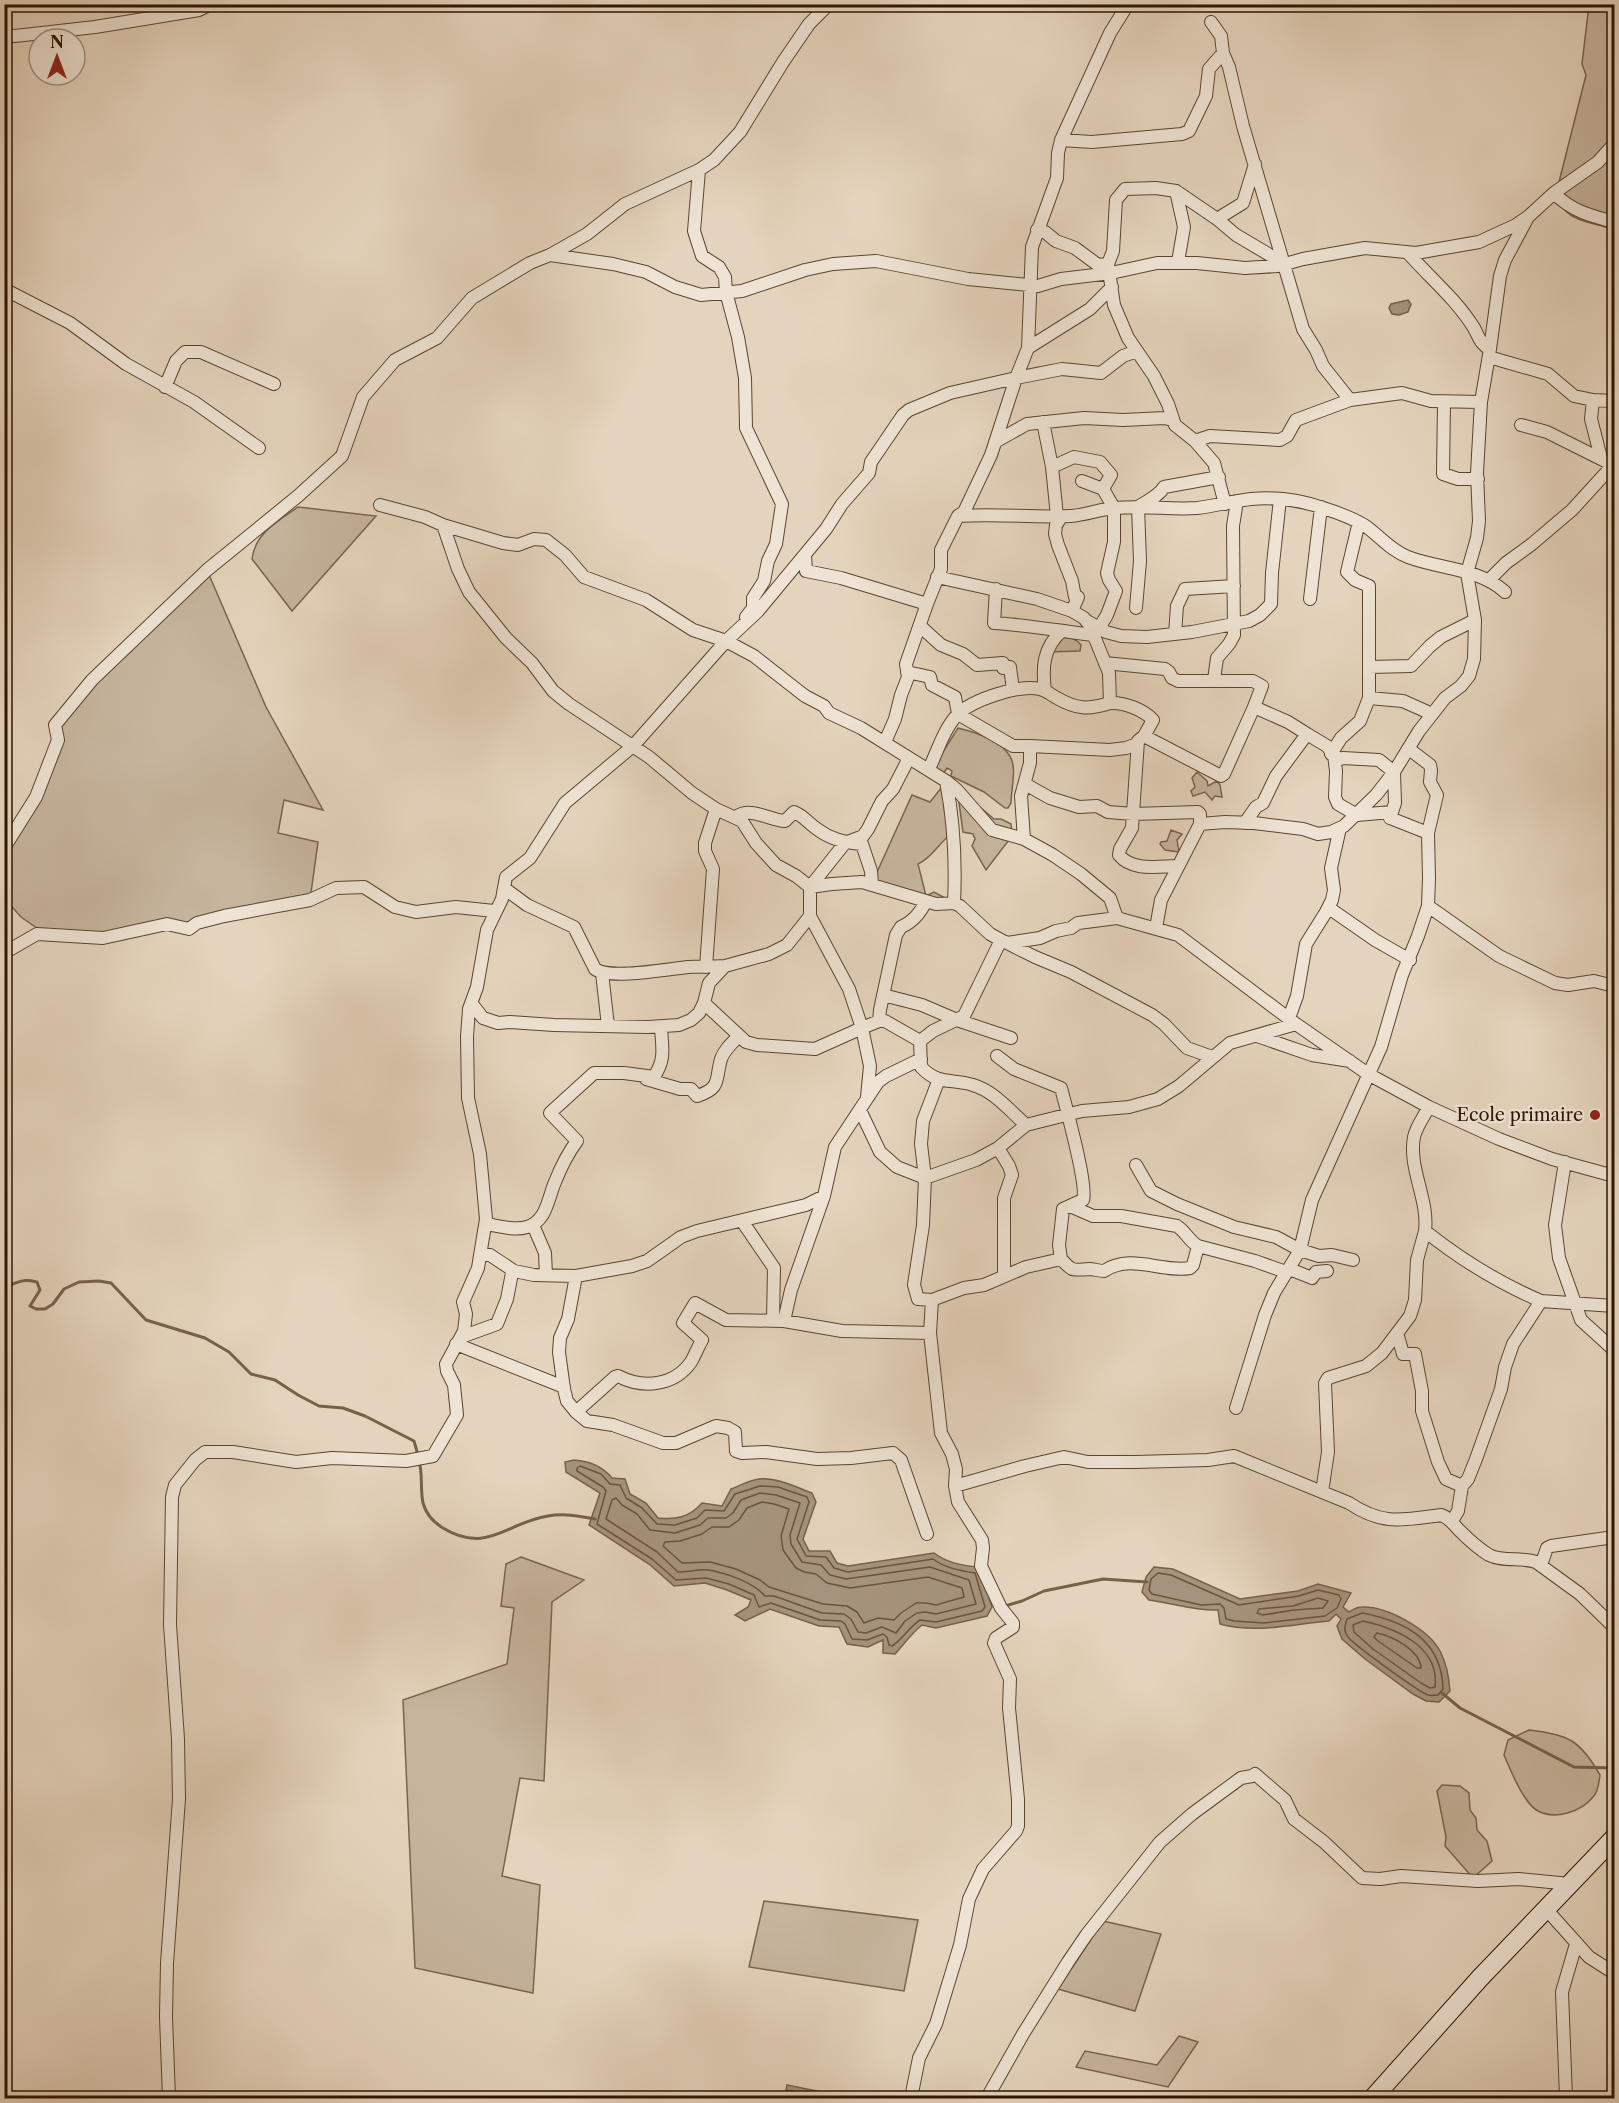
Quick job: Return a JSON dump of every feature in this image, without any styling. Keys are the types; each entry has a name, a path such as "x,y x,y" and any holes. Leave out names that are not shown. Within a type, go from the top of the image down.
{"street":[{"path":"4,35 15,36 95,27 199,10 211,4"},
{"path":"4,848 36,797 58,740 55,725 92,680 212,565 298,496 342,456 363,397 396,360 437,338 472,298 530,263 550,255 587,234 625,204 699,170 714,160 740,132 809,24 829,4"},
{"path":"885,742 908,677 906,660 941,569 941,550 958,516 964,512 995,442 1028,348 1032,247 1057,178 1061,140 1106,41 1128,4"},
{"path":"1211,22 1221,36 1223,53 1229,67 1303,329 1317,351 1323,366 1350,400"},
{"path":"1061,140 1092,142 1182,134 1189,131 1206,96 1209,69 1223,53"},
{"path":"550,255 614,264 646,272 675,287 701,295 742,291 805,270 833,264 876,261 968,279 1042,285 1108,268 1156,263 1178,262 1245,268 1285,264 1365,248 1408,253 1479,242 1516,225 1554,193 1598,162 1614,144"},
{"path":"1217,219 1243,203 1255,164"},
{"path":"169,2098 167,1963 178,1799 178,1739 170,1625 172,1497 175,1485 195,1460 205,1452 211,1451 233,1452 296,1462 332,1458 406,1461 430,1458 457,1415 454,1385 446,1364 466,1324 463,1302 478,1268 486,1224 480,1154 468,1098 467,1036 469,1010 477,987 483,947 501,898 506,877 530,858 566,804 633,746 753,608 753,598 764,581 768,561 776,544 782,504 747,428 745,378 738,337 726,292 725,277 720,267 702,256 694,231 699,170"},
{"path":"1214,680 1216,661 1232,639 1234,624 1231,503 1214,463 1172,420 1168,404 1154,376 1128,338 1114,305 1108,268 1113,251 1116,200 1125,189 1156,188 1176,191 1236,235 1285,264"},
{"path":"1176,191 1184,227 1178,262"},
{"path":"1554,193 1576,210 1614,222"},
{"path":"1200,824 1245,823 1303,829 1318,834 1340,828 1357,815 1394,772 1432,714 1445,698 1461,686 1469,676 1474,659 1474,620 1467,573 1477,538 1480,507 1478,479 1480,402 1504,260 1529,216"},
{"path":"1037,230 1045,232 1056,241 1075,248 1098,265 1108,268"},
{"path":"1408,253 1440,284 1472,325 1480,342 1490,353 1548,374 1574,396 1614,401"},
{"path":"1028,348 1090,309 1112,287"},
{"path":"4,289 70,323 126,364 194,402 259,448"},
{"path":"727,640 758,610 826,529 842,504 869,473 871,462 903,415 909,410 950,393 1062,369 1101,373 1123,356 1137,351"},
{"path":"165,387 176,361 185,352 201,352 274,384"},
{"path":"1195,441 1210,436 1280,440 1287,436 1294,422 1299,418 1350,400 1402,393 1431,401 1480,402"},
{"path":"1593,400 1591,419 1600,458"},
{"path":"1444,402 1443,474 1458,479 1478,479"},
{"path":"995,442 1026,424 1084,418 1123,420 1165,418 1172,420"},
{"path":"1043,422 1059,516 1055,534 1072,581 1074,597 1078,597 1072,611"},
{"path":"1490,580 1506,562 1532,544 1572,510 1614,465 1547,432 1521,424"},
{"path":"1052,467 1074,457 1100,462 1112,475 1103,489"},
{"path":"1138,507 1161,493 1164,487 1219,477"},
{"path":"1082,481 1103,489 1114,508 1114,542 1107,573 1116,591 1107,615 1096,631"},
{"path":"958,516 1083,515 1114,508 1172,509 1280,499 1321,507 1359,522 1400,554 1490,580 1505,592"},
{"path":"996,589 994,623 1062,631 1096,631 1121,636 1147,637 1255,619 1270,603 1280,499"},
{"path":"380,505 425,517 443,525 502,543 518,545 534,539 546,540 565,555 584,577 646,600 693,630 727,640 761,660 805,696 824,706 829,713 861,728 946,781 957,790 992,830 1024,839 1053,855 1091,881 1110,898 1117,918"},
{"path":"1136,608 1140,561 1138,507"},
{"path":"1310,598 1321,507"},
{"path":"1332,754 1341,738 1360,721 1369,698 1370,586 1354,580 1347,572 1359,522"},
{"path":"443,525 469,592 506,638 525,655 553,691 633,746 692,793 716,809 742,821 756,843 776,865 810,887 853,882 872,884 926,901 942,904 954,903 969,912 990,933 1152,1015 1187,1048 1212,1057"},
{"path":"805,555 806,571 849,580 927,604"},
{"path":"938,577 1037,598 1072,611 1086,620 1096,631 1109,674 1110,703"},
{"path":"1175,634 1177,606 1185,589 1234,586"},
{"path":"1369,667 1411,666 1442,637 1474,620"},
{"path":"920,626 941,645 963,654 977,665 1003,663 1003,668 1010,667 1013,690"},
{"path":"1045,691 1043,664 1051,642 1062,631"},
{"path":"1105,663 1165,669 1172,678 1178,681 1248,680 1262,687 1234,754 1221,776 1141,740"},
{"path":"907,672 930,676 932,685 955,697 958,714 1013,746 1110,750 1126,748 1141,740 1153,723 1152,718 1122,704 1110,703 1098,707 1083,707 1068,704 1039,689 1013,690 995,695 958,714 941,741 929,769"},
{"path":"1369,698 1403,701 1432,714"},
{"path":"1254,707 1288,722 1327,746 1332,754 1336,771 1335,800 1346,809 1357,815 1391,812 1390,818"},
{"path":"1245,823 1256,807 1263,803 1276,776 1307,734"},
{"path":"1141,740 1131,830 1119,851 1122,859 1130,864 1178,866"},
{"path":"1024,839 1021,796 1030,763 1030,746"},
{"path":"1236,1408 1265,1315 1274,1293 1300,1250 1312,1200 1381,1047 1402,975 1410,960 1428,906 1428,833 1437,795 1429,780 1430,765 1409,749"},
{"path":"1332,754 1340,759 1377,760 1394,772"},
{"path":"867,1099 870,1066 862,1028 849,989 810,916 810,887 845,843 863,836 879,806 893,789 909,758"},
{"path":"1390,818 1395,804 1394,772"},
{"path":"946,781 954,831 956,867 954,903"},
{"path":"1025,784 1050,798 1079,807 1092,805 1106,812 1133,814 1197,812 1200,814 1200,824 1161,900 1156,928"},
{"path":"706,967 713,869 705,851 705,843 716,809"},
{"path":"736,818 741,814 759,813 772,820 785,820 794,812 804,817 816,829 845,843 862,844 871,871 872,884"},
{"path":"1390,818 1408,826 1413,825 1428,833"},
{"path":"4,826 21,821"},
{"path":"1292,1021 1306,944 1329,908 1334,890 1330,868 1340,828"},
{"path":"4,953 37,934 102,938 167,924 189,929 197,923 224,916 310,900 336,888 364,887 396,907 416,912 456,907 494,912"},
{"path":"504,888 527,905 574,927 595,969 602,973 725,966 769,954 787,945 810,916"},
{"path":"879,1021 898,932 902,926 912,922 926,901"},
{"path":"1428,906 1498,956 1555,983 1568,985 1594,981 1614,986"},
{"path":"1329,908 1375,940 1410,960"},
{"path":"1004,941 1040,938 1071,928 1078,923 1117,918 1178,934 1292,1021 1368,1074 1429,1107 1499,1139 1614,1176"},
{"path":"921,1041 933,1031 957,1020 966,1013 984,972 1004,941"},
{"path":"472,1005 483,1018 498,1023 661,1027 679,1025 691,1020 699,1013 709,983 725,966"},
{"path":"602,973 608,1026"},
{"path":"883,995 922,1005 957,1020 1011,1038"},
{"path":"704,1003 746,1042 757,1045 815,1049 879,1021 891,1024 921,1041"},
{"path":"860,1110 880,1152 897,1167 924,1178 976,1160 998,1148 1026,1125 1082,1111 1129,1107 1158,1099 1179,1086 1233,1041 1256,1036 1292,1021"},
{"path":"486,1224 521,1229 539,1221 546,1210 555,1182 570,1150 577,1141 550,1113 594,1073 624,1073 654,1077 662,1065 664,1053 661,1027"},
{"path":"624,1073 680,1089 691,1089 697,1096 713,1088 719,1079 721,1059 728,1047 739,1036"},
{"path":"1256,1036 1312,1055 1350,1061"},
{"path":"921,1041 921,1067 929,1076 982,1089 1026,1125"},
{"path":"997,1056 1014,1069 1061,1088 1085,1195 1083,1200 1063,1209 1059,1245 1061,1259 1071,1270 1104,1271 1120,1263 1156,1265 1183,1270 1194,1265 1198,1246"},
{"path":"778,1321 824,1196 835,1147 878,1082 921,1059"},
{"path":"939,1079 923,1121 921,1144 924,1178 923,1225 914,1285 918,1299 932,1300 964,1288 984,1285 1026,1267 1061,1259"},
{"path":"1322,1492 1328,1452 1324,1383 1328,1378 1366,1366 1382,1353 1410,1316 1415,1300 1417,1260 1427,1218 1418,1179 1414,1136 1429,1107"},
{"path":"998,1148 1012,1175 1004,1198 1004,1276"},
{"path":"1565,1162 1555,1225 1559,1258 1581,1320 1614,1350"},
{"path":"1136,1165 1148,1188 1164,1199 1234,1227 1276,1237 1300,1250 1320,1256 1332,1255 1353,1260"},
{"path":"482,1254 490,1255 514,1271 534,1275 576,1276 632,1266 647,1261 681,1237 697,1231 806,1205 824,1196"},
{"path":"1071,1206 1093,1216 1121,1216 1177,1226 1183,1230 1190,1242 1198,1246 1286,1272 1292,1270 1312,1278 1316,1272 1327,1271"},
{"path":"742,1221 774,1268 778,1321"},
{"path":"532,1225 545,1253 546,1275"},
{"path":"1425,1231 1456,1255 1513,1288 1541,1301 1614,1306"},
{"path":"458,1340 497,1324 507,1299 514,1271"},
{"path":"576,1276 568,1319 560,1338 559,1352 567,1401 587,1421 613,1425 663,1443 676,1443 716,1426 728,1428 735,1432 736,1451 742,1453 766,1452 817,1459 893,1453 901,1460 927,1534"},
{"path":"911,2098 920,2058 936,2024 960,1945 969,1899 983,1869 1018,1826 1018,1799 1009,1708 1010,1679 994,1643 996,1638 1013,1627 1013,1623 1000,1608 981,1566 982,1540 958,1502 955,1486 956,1469 952,1454 941,1433 938,1415 930,1333 932,1300"},
{"path":"1452,1521 1458,1510 1462,1486 1468,1479 1501,1389 1505,1367 1513,1344 1541,1301"},
{"path":"576,1412 615,1377 618,1376 637,1384 657,1384 670,1380 690,1363 702,1339 683,1323 693,1304 726,1320 778,1321 842,1331 930,1333"},
{"path":"1397,1334 1403,1354 1415,1354 1417,1357 1418,1378 1422,1391 1422,1411 1438,1462 1446,1479 1462,1486"},
{"path":"458,1340 564,1387"},
{"path":"955,1486 1064,1457 1088,1462 1135,1462 1208,1460 1234,1456 1349,1503 1365,1514 1390,1520 1441,1515 1452,1521 1458,1530 1490,1555 1510,1560 1529,1560 1541,1566 1580,1594 1614,1628"},
{"path":"1541,1566 1547,1548 1551,1546 1614,1537"},
{"path":"987,2098 1023,2034 1068,1962 1141,1865 1160,1842 1192,1814 1241,1778 1255,1774 1286,1800 1294,1819 1324,1842 1362,1878 1380,1879 1401,1876 1478,1881 1519,1879 1570,1884"},
{"path":"1373,2098 1480,1978 1614,1838"},
{"path":"1545,1909 1589,1957 1614,1973"},
{"path":"1566,2098 1562,1992 1576,1944"}],"shaded area":[{"path":"1589,5 1614,5 1614,230 1572,216 1565,211 1556,194 1586,75 1582,64"},
{"path":"298,507 376,516 292,611 252,559 258,542 269,528"},
{"path":"207,570 266,707 323,810 284,800 278,833 318,842 310,900 197,923 167,924 124,935 44,933 21,917 5,899 4,826 21,821 58,740 55,725"},
{"path":"1060,636 1077,641 1081,645 1080,651 1050,652"},
{"path":"958,728 991,740 1006,750 1013,765 1014,774 1011,803 1008,808 984,792 951,776 952,771 949,769 947,768 943,774 934,766"},
{"path":"1197,772 1207,781 1208,786 1217,781 1222,797 1215,796 1212,800 1205,792 1193,796 1191,791 1195,787 1192,778"},
{"path":"942,787 951,834 918,864 926,896 934,892 947,899 940,901 873,881 912,795 930,802"},
{"path":"958,795 976,804 994,819 1001,819 1011,824 1012,836 986,870 972,846 975,839 973,834 963,832"},
{"path":"1171,830 1182,834 1177,840 1179,852 1165,850 1160,844 1167,841"},
{"path":"521,1557 584,1580 552,1602 544,1781 520,1778 502,1876 540,1885 533,1993 415,1968 403,1700 507,1664 514,1608 501,1606 506,1564"},
{"path":"1529,1730 1554,1734 1572,1741 1593,1763 1600,1775 1598,1787 1595,1795 1582,1807 1567,1813 1552,1815 1538,1811 1528,1801 1518,1786 1504,1755 1508,1740"},
{"path":"1442,1785 1460,1786 1469,1793 1470,1810 1476,1818 1477,1830 1487,1841 1492,1861 1473,1878 1445,1846 1446,1837 1437,1791"},
{"path":"764,1901 918,1920 904,1991 749,1967"},
{"path":"1103,1921 1161,1934 1135,2011 1058,1989"},
{"path":"1179,2036 1198,2042 1168,2087 1076,2067 1085,2051 1157,2065"}],"water":[{"path":"1408,300 1411,304 1408,312 1399,315 1392,314 1389,308 1391,304"},
{"path":"574,1460 595,1465 612,1478 625,1479 630,1494 646,1503 658,1518 682,1516 693,1512 702,1503 722,1506 731,1489 759,1479 786,1483 812,1493 816,1502 803,1539 809,1551 830,1551 837,1563 848,1566 934,1553 956,1563 979,1567 992,1607 987,1616 936,1628 922,1625 895,1654 883,1653 883,1640 868,1647 847,1644 839,1627 819,1626 770,1609 745,1621 735,1615 748,1607 751,1600 705,1583 674,1586 649,1564 589,1525 600,1493 566,1472 565,1462"},
{"path":"1154,1567 1173,1569 1240,1599 1298,1591 1318,1584 1351,1593 1343,1607 1349,1612 1362,1607 1383,1610 1406,1620 1426,1635 1440,1651 1447,1671 1450,1691 1439,1702 1426,1701 1413,1694 1342,1639 1337,1626 1341,1619 1336,1614 1329,1621 1247,1628 1220,1624 1218,1610 1149,1600 1142,1592 1146,1577"},
{"path":"787,2085 851,2098 829,2098 786,2090"}],"waterway":[{"path":"4,1287 23,1281 37,1282 40,1290 30,1306 45,1309 53,1304 64,1289 79,1282 111,1283 146,1320 205,1338 229,1352 251,1374 275,1380 319,1406 343,1408 365,1416 414,1441 418,1455"},
{"path":"419,1461 422,1498 426,1511 439,1526 458,1535 485,1538 534,1519 554,1515 595,1519"},
{"path":"1005,1606 1044,1591 1103,1579 1147,1582"},
{"path":"1442,1693 1460,1708 1574,1767 1614,1768"}],"place":[{"name":"Ecole primaire","path":"1595,1115"}]}
